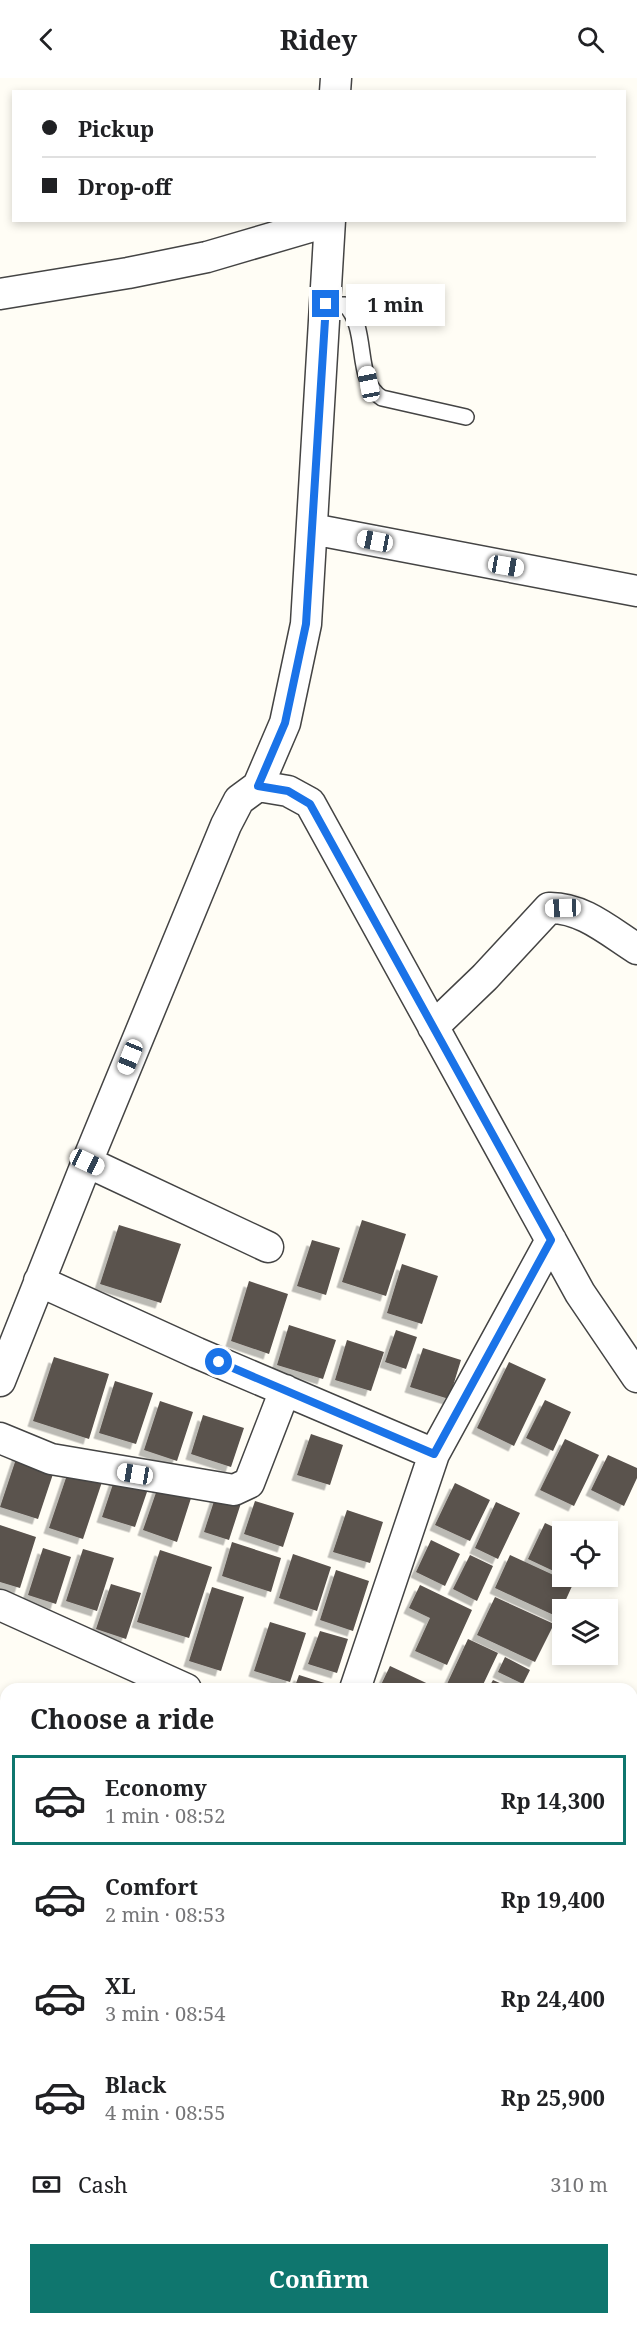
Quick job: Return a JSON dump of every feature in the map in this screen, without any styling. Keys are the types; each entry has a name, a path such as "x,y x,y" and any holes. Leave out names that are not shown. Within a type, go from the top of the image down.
{"street":[{"path":"0,294 128,273 207,257 327,222"},
{"path":"0,1381 87,1162 226,825 239,800 258,786 285,723 306,624 330,222"},
{"path":"312,529 637,591"},
{"path":"258,786 288,791 310,804 580,1293 637,1377"},
{"path":"433,1027 485,977 549,908 563,908 580,914 637,949"},
{"path":"87,1162 268,1247"},
{"path":"358,1683 434,1454 551,1240"},
{"path":"39,1281 197,1353 434,1454"},
{"path":"0,1438 51,1459 234,1490 249,1483 285,1390"},
{"path":"0,1605 173,1683"}],"lane":[{"path":"326,304 345,305 354,317 369,384 375,394 382,398 466,417"}],"building":[{"path":"362,1220 406,1234 386,1296 342,1282"},
{"path":"119,1225 181,1244 161,1303 100,1284"},
{"path":"312,1240 340,1248 326,1295 297,1286"},
{"path":"402,1264 438,1276 422,1324 387,1313"},
{"path":"249,1281 288,1294 269,1354 231,1341"},
{"path":"289,1325 336,1340 323,1379 277,1365"},
{"path":"396,1330 417,1337 406,1369 385,1362"},
{"path":"347,1340 384,1352 371,1391 335,1380"},
{"path":"423,1348 461,1360 449,1399 410,1387"},
{"path":"54,1357 109,1374 89,1439 33,1421"},
{"path":"509,1362 546,1379 514,1446 477,1428"},
{"path":"115,1381 153,1393 136,1444 99,1433"},
{"path":"545,1400 571,1412 553,1451 526,1438"},
{"path":"160,1401 193,1412 177,1461 144,1450"},
{"path":"203,1415 244,1428 231,1467 191,1454"},
{"path":"311,1434 343,1445 330,1485 297,1475"},
{"path":"565,1439 599,1455 574,1506 540,1490"},
{"path":"18,1453 56,1465 38,1519 0,1507"},
{"path":"608,1455 637,1468 637,1478 624,1506 591,1490"},
{"path":"68,1472 102,1482 83,1539 49,1528"},
{"path":"115,1478 148,1489 135,1527 102,1517"},
{"path":"455,1483 490,1500 470,1541 435,1525"},
{"path":"159,1484 192,1495 177,1542 143,1530"},
{"path":"217,1492 242,1500 229,1540 204,1532"},
{"path":"255,1501 294,1513 283,1547 244,1534"},
{"path":"496,1502 520,1513 498,1559 475,1548"},
{"path":"347,1510 383,1522 370,1563 333,1552"},
{"path":"545,1523 552,1526 552,1570 528,1559"},
{"path":"0,1525 36,1537 20,1588 0,1582"},
{"path":"431,1540 460,1554 445,1586 416,1572"},
{"path":"232,1542 281,1558 271,1592 222,1576"},
{"path":"43,1548 71,1557 56,1604 28,1595"},
{"path":"83,1549 114,1558 97,1611 66,1601"},
{"path":"160,1550 212,1567 189,1638 137,1622"},
{"path":"293,1554 331,1567 317,1611 279,1598"},
{"path":"470,1555 493,1566 477,1601 453,1589"},
{"path":"510,1555 552,1574 552,1587 572,1587 566,1599 552,1599 552,1614 495,1588"},
{"path":"336,1570 369,1581 353,1631 320,1620"},
{"path":"111,1584 141,1593 126,1639 96,1629"},
{"path":"420,1585 472,1610 447,1665 415,1651 430,1618 409,1608"},
{"path":"212,1587 244,1597 221,1671 189,1661"},
{"path":"495,1597 552,1623 552,1628 535,1662 477,1635"},
{"path":"270,1622 306,1633 290,1682 254,1671"},
{"path":"320,1631 348,1639 337,1673 308,1664"},
{"path":"468,1639 498,1653 484,1683 447,1683"},
{"path":"505,1657 530,1670 524,1683 498,1672"},
{"path":"390,1666 426,1683 382,1683"},
{"path":"299,1675 324,1683 296,1683"}],"route":[{"path":"219,1362 434,1454 551,1240 310,804 288,791 258,786 285,723 306,624 326,304"}]}
